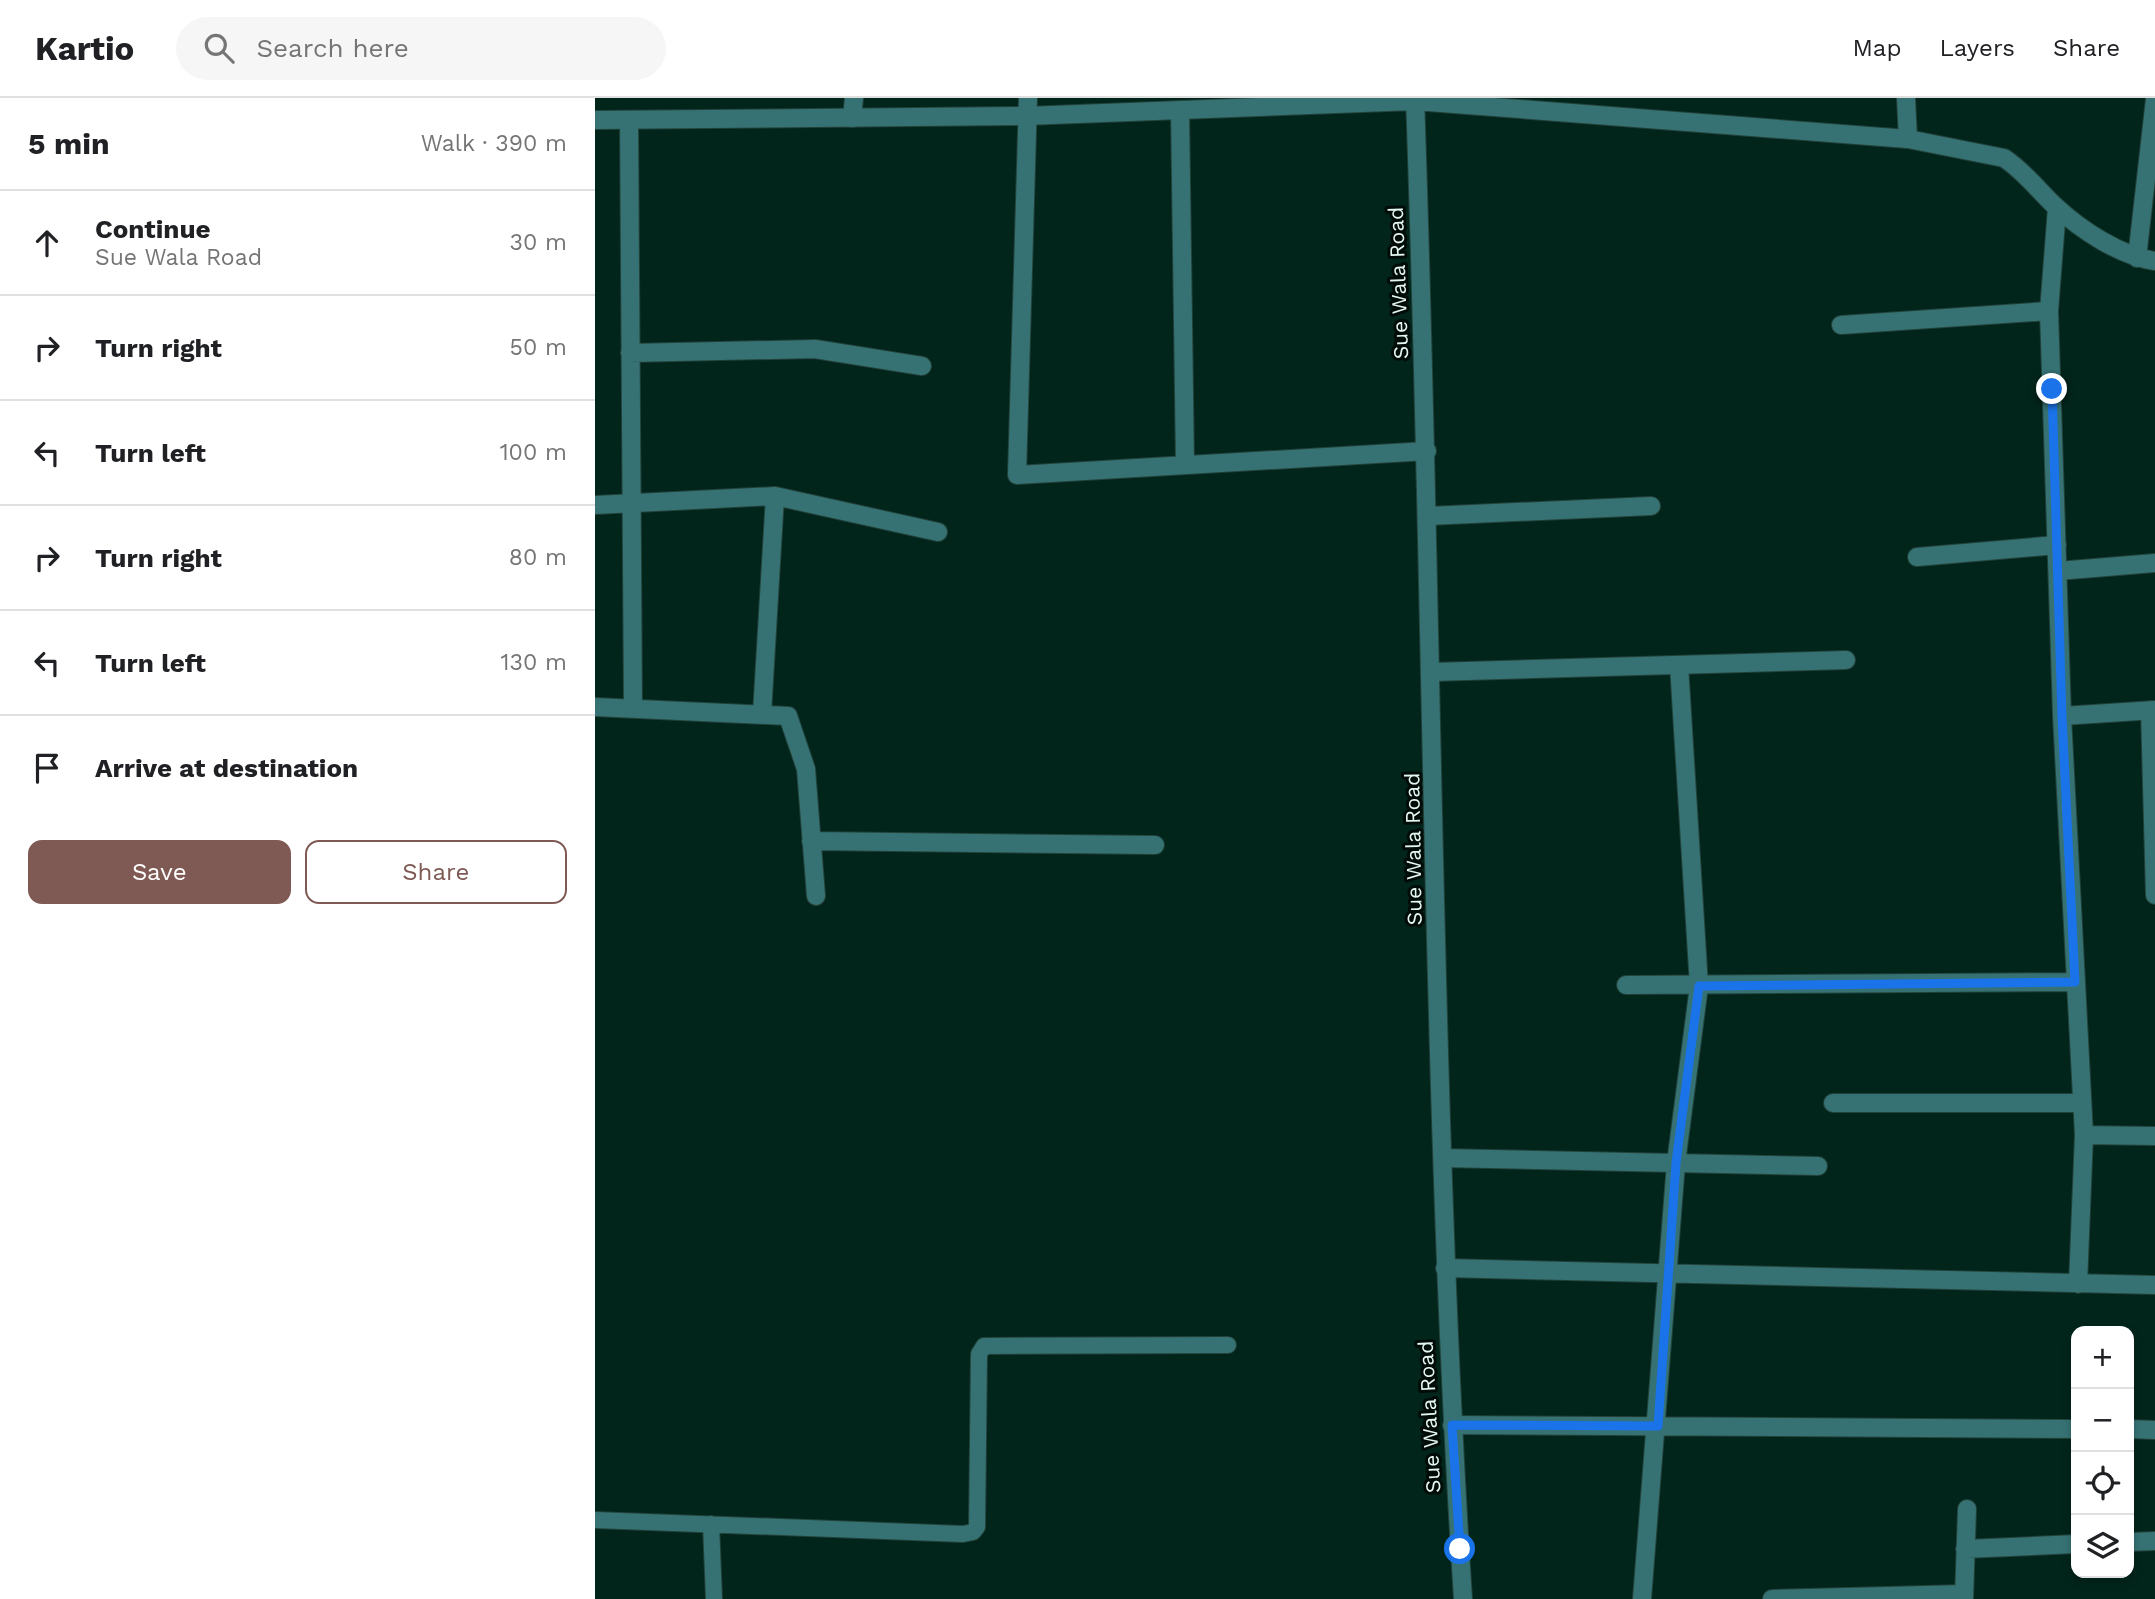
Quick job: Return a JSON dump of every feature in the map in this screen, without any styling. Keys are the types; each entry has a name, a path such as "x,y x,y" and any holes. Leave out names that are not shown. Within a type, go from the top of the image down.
{"street":[{"path":"852,118 854,98"},
{"path":"1906,98 1907,139"},
{"path":"595,120 852,118 1027,107 1180,110 1415,99 1907,139 2004,158 2016,166 2057,208 2092,233 2137,258 2155,261"},
{"name":"Sue Wala Road","path":"1415,99 1427,451 1445,1268 1463,1599"},
{"path":"2137,258 2155,99"},
{"path":"1027,107 1017,475 1427,451"},
{"path":"1180,110 1185,464"},
{"path":"628,120 633,707"},
{"path":"2057,208 2049,311 2062,716 2084,1135 2078,1284"},
{"path":"1841,325 2049,311"},
{"path":"630,353 815,349 922,366"},
{"path":"762,714 775,496"},
{"path":"595,505 775,496 938,532"},
{"path":"1428,516 1651,506"},
{"path":"1917,557 2057,545"},
{"path":"2058,571 2155,563"},
{"path":"1432,672 1846,660"},
{"path":"1642,1599 1658,1426 1676,1163 1699,986 1679,665"},
{"path":"595,707 787,716 806,769 816,896"},
{"path":"2062,716 2152,710 2155,895"},
{"path":"811,841 1155,845"},
{"path":"1626,985 2075,982"},
{"path":"1833,1103 2082,1103"},
{"path":"2084,1135 2155,1136"},
{"path":"1443,1158 1818,1166"},
{"path":"1445,1268 2155,1286"},
{"path":"1452,1425 2071,1429"},
{"path":"2134,1429 2155,1430"},
{"path":"1772,1599 1964,1597 1967,1509"},
{"path":"2134,1542 2155,1541"},
{"path":"1965,1549 2071,1544"}],"lane":[{"path":"595,1520 973,1532 977,1527 979,1354 984,1346 1228,1345"},
{"path":"711,1524 715,1599"}],"route":[{"path":"1460,1549 1452,1425 1658,1426 1676,1163 1699,986 2075,982 2062,716 2052,389"}]}
